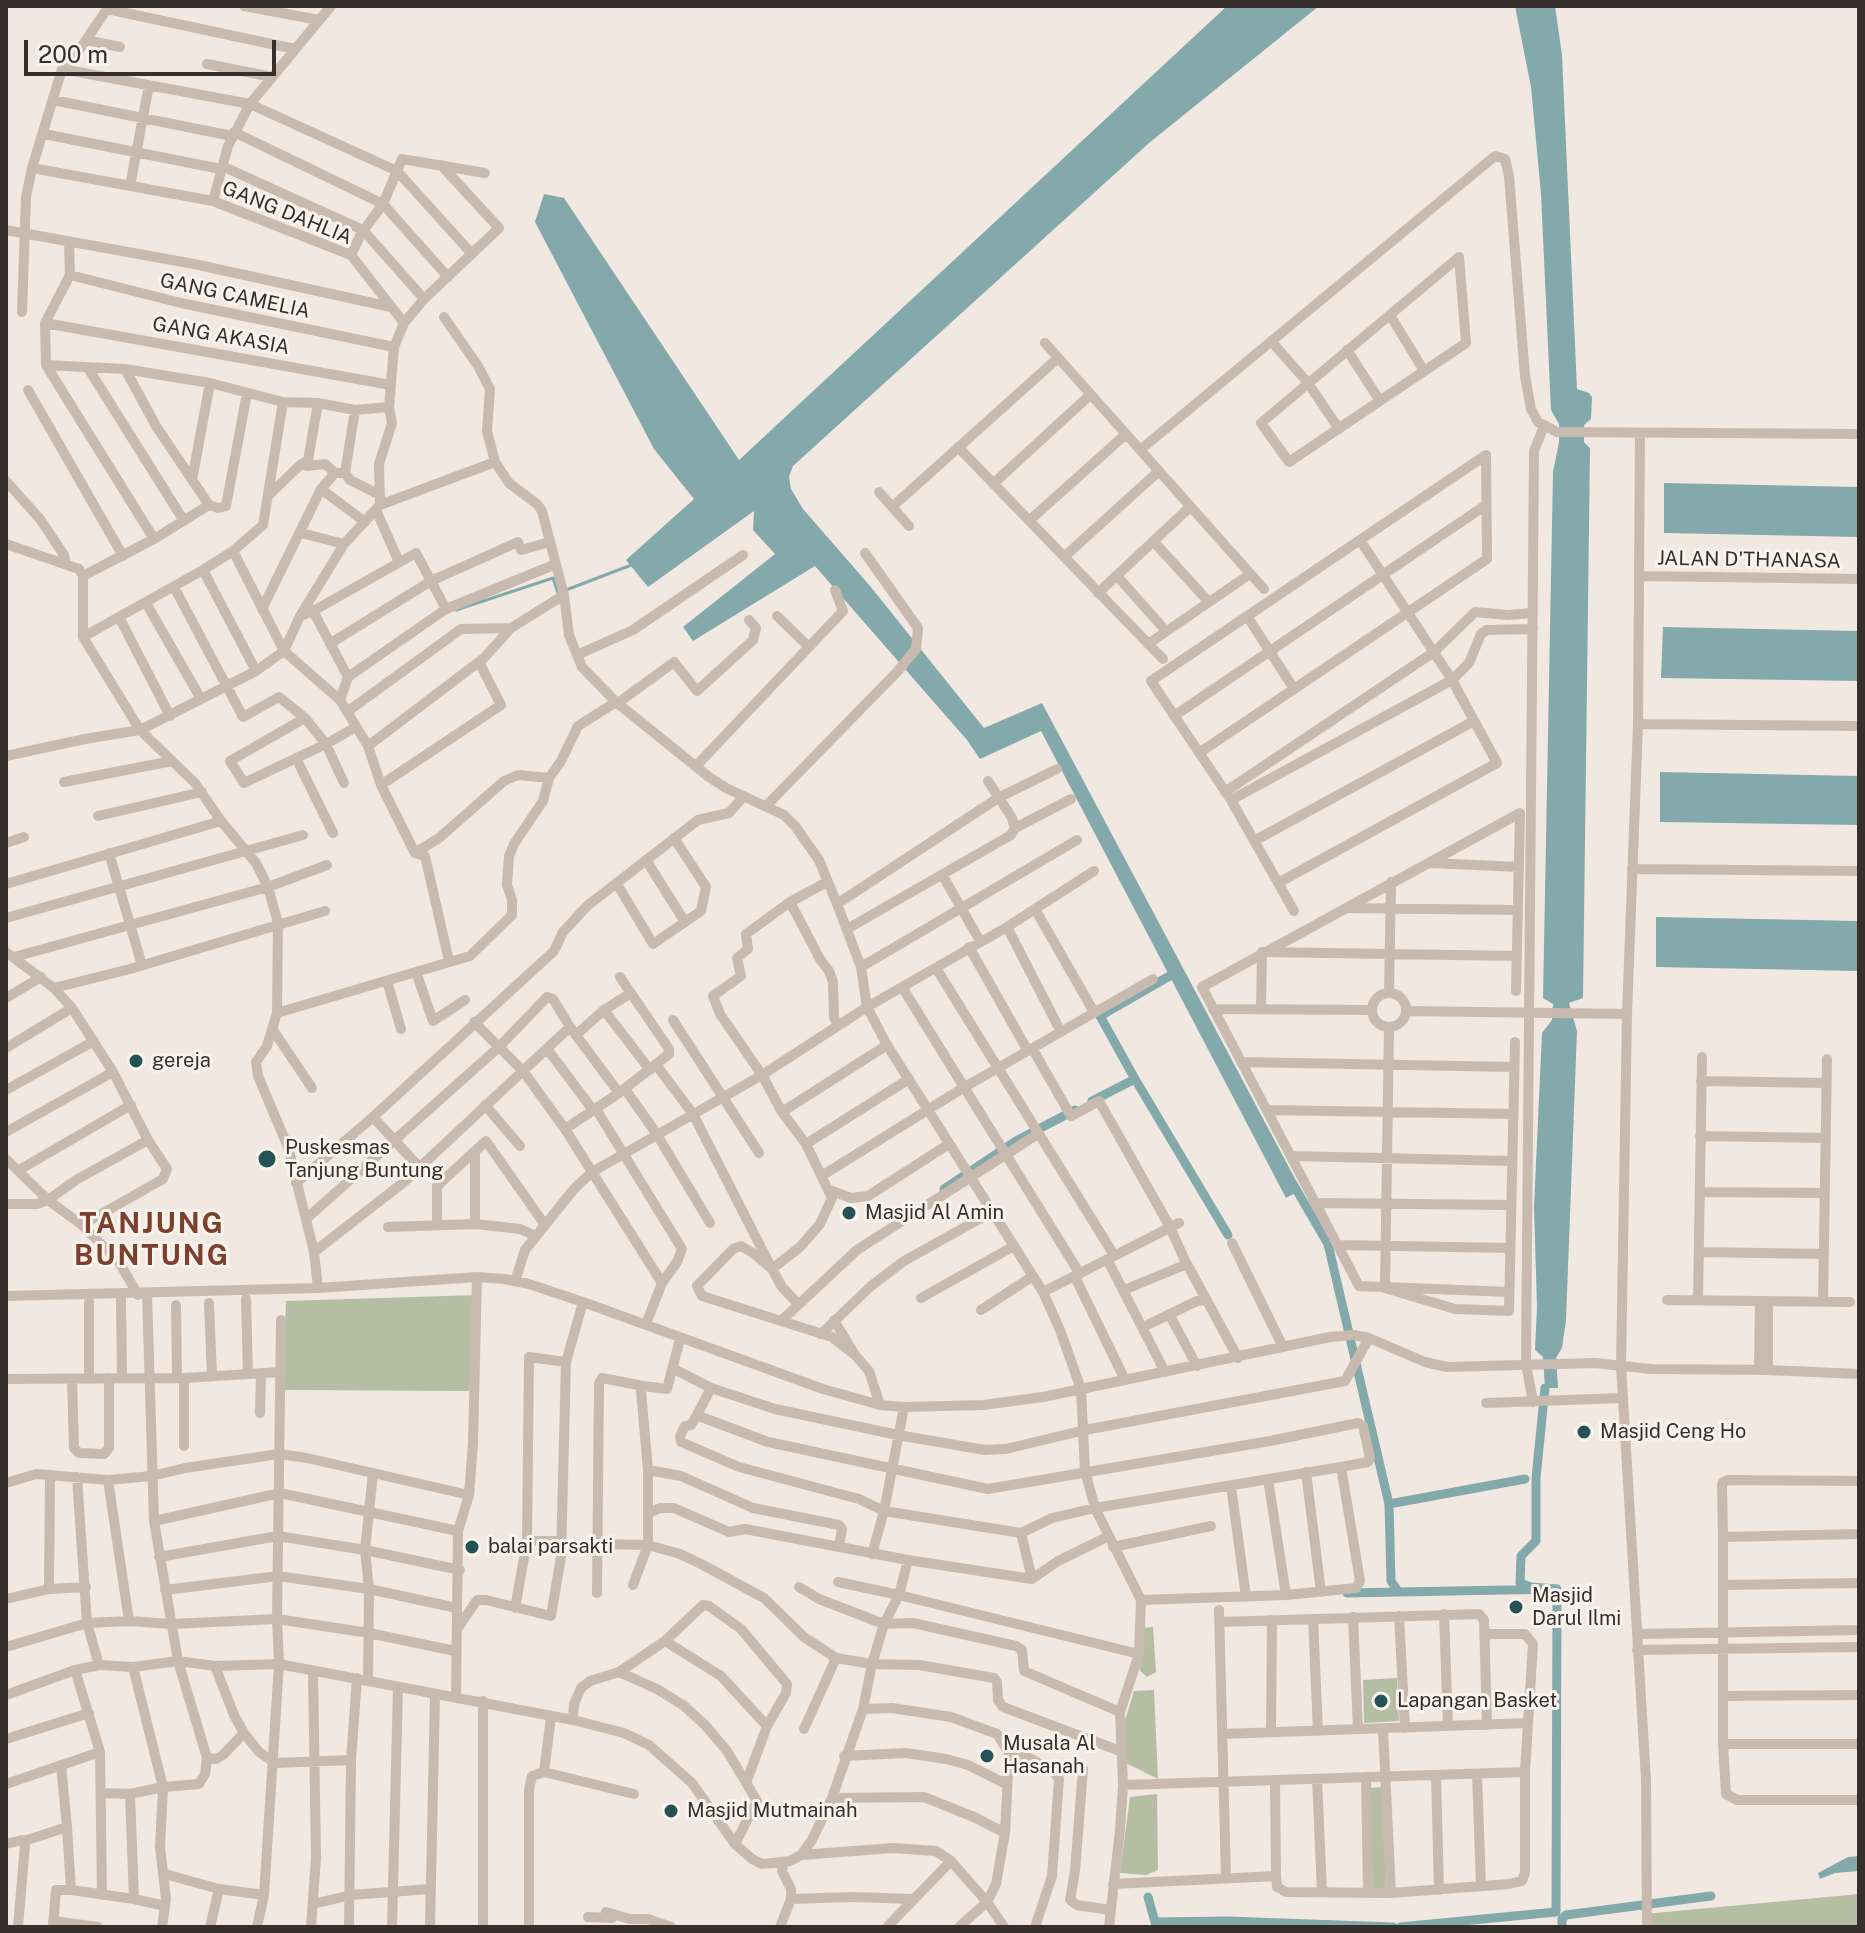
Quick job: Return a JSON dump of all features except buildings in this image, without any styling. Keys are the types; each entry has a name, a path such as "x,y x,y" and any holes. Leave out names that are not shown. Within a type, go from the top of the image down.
{"street":[{"path":"244,6 319,20"},
{"path":"213,201 233,134 250,104 331,6"},
{"path":"22,312 26,197 32,168 62,69 108,8 295,49"},
{"path":"86,40 120,47"},
{"path":"207,64 272,77"},
{"path":"62,69 250,104 397,171 472,254"},
{"path":"130,186 149,85"},
{"path":"53,100 233,134 383,204 448,277"},
{"path":"44,134 221,168 363,230 424,299"},
{"path":"1140,450 1488,159 1500,156 1505,159 1509,176 1525,376 1531,409 1538,422 1557,432 1859,434"},
{"path":"351,255 363,230 383,204 402,159 485,173"},
{"path":"399,562 378,503 379,464 392,423 389,407 394,347 404,323 424,299 499,228 441,165"},
{"name":"GANG DAHLIA","path":"32,168 213,201 351,255 404,323"},
{"path":"6,230 194,264 391,307"},
{"path":"69,242 70,275 45,323 46,365 154,539"},
{"path":"1459,257 1466,343 1289,462 1261,423 1347,350 1390,315 1459,257"},
{"name":"GANG CAMELIA","path":"70,275 181,303 394,347"},
{"path":"1390,315 1424,371"},
{"path":"444,317 490,389 487,431 495,462 509,483 542,511 564,595 569,635 590,678 617,703 726,788 784,815 795,826 819,860 861,967 867,1007 887,1045 1043,1292 1081,1389 1085,1471 1095,1508 1141,1600 1139,1654 1120,1712 1123,1785 1109,1927"},
{"name":"GANG AKASIA","path":"45,323 391,385"},
{"path":"1271,341 1308,383 1339,429"},
{"path":"1045,343 1264,589"},
{"path":"1347,350 1380,401"},
{"path":"892,507 1058,358"},
{"path":"46,365 125,369 210,383 283,402 318,403 355,410 389,407"},
{"path":"88,368 184,521"},
{"path":"125,369 156,426 209,505"},
{"path":"192,480 210,383"},
{"path":"28,390 123,556"},
{"path":"83,576 154,539 209,505 223,507 227,503 247,393"},
{"path":"994,483 1090,395"},
{"path":"83,637 203,570 233,551 263,525 283,402"},
{"path":"307,466 318,403"},
{"path":"262,609 321,489 340,473 355,410"},
{"path":"1537,1402 1532,1364 1530,1014 1534,451 1544,426"},
{"path":"1640,433 1638,724 1627,1014 1621,1398 1646,1780 1647,1927"},
{"path":"1030,520 1126,434"},
{"path":"958,447 1163,659"},
{"path":"1199,753 1487,559 1486,455 1151,681 1174,716 1228,796 1294,911"},
{"path":"269,495 299,466 305,462 307,466"},
{"path":"6,756 140,730 256,671 284,651 300,616 344,544 378,503 495,462"},
{"path":"307,466 325,464 378,503"},
{"path":"1064,557 1159,471"},
{"path":"6,481 40,519 66,563"},
{"path":"321,489 365,522"},
{"path":"879,492 909,526"},
{"path":"1174,716 1486,505"},
{"path":"1098,593 1190,507"},
{"path":"301,533 344,544"},
{"path":"1278,883 1497,763 1452,680 1360,540"},
{"path":"1153,541 1209,602"},
{"path":"331,643 431,581 518,542 521,550 550,542"},
{"path":"6,544 79,569 83,576 83,637 140,730 155,741 202,792 248,853 268,887 278,923 277,1013 267,1046 256,1062 258,1076 288,1147 314,1252 318,1288"},
{"path":"233,551 284,651 340,700 368,746 381,785 415,853 425,856 449,961"},
{"path":"300,616 416,553 446,609"},
{"path":"766,806 916,649 918,628 865,553"},
{"path":"577,655 633,630 743,555"},
{"path":"340,700 348,677 446,609 556,564"},
{"path":"203,570 256,671"},
{"path":"1148,644 1250,574"},
{"path":"1117,576 1166,631"},
{"name":"JALAN D'THANASA","path":"1639,576 1859,579"},
{"path":"174,587 243,717 279,697 305,718 326,744 344,783"},
{"path":"697,765 843,611 835,590"},
{"path":"368,746 479,662 511,628 564,595"},
{"path":"146,603 201,699"},
{"path":"313,611 348,677"},
{"path":"1228,796 1434,652 1475,612 1508,615 1533,613"},
{"path":"777,616 808,646"},
{"path":"1247,616 1294,689"},
{"path":"119,617 170,716"},
{"path":"277,1013 470,956 512,915 512,900 507,885 509,856 543,801 549,778 578,726 617,703 674,662 697,691 753,640 756,628 749,620"},
{"path":"347,712 461,629 511,628"},
{"path":"1228,796 1452,680 1469,663 1481,634 1487,630 1533,629"},
{"path":"381,785 501,705 479,662"},
{"path":"305,718 230,761 244,783 356,727"},
{"path":"1254,841 1474,721"},
{"path":"1638,724 1859,726"},
{"path":"296,758 333,833"},
{"path":"64,782 172,761"},
{"path":"837,904 998,798 1057,769"},
{"path":"415,853 439,838 504,781 518,775 549,778"},
{"path":"988,781 1015,828"},
{"path":"98,816 202,792"},
{"path":"296,1183 373,1117 554,951 563,932 587,906 702,818 729,813 744,796"},
{"path":"847,929 943,876 1011,835 1015,828 1071,799"},
{"path":"1509,1292 1359,1286 1202,987 1520,813 1516,991"},
{"path":"6,884 221,821"},
{"path":"6,918 248,853 303,835"},
{"path":"6,843 24,837"},
{"path":"617,884 653,944 701,911 706,887 674,838"},
{"path":"861,967 1077,840"},
{"path":"109,853 142,965"},
{"path":"646,860 685,922"},
{"path":"1426,863 1519,867"},
{"path":"8,955 268,887 327,865"},
{"path":"1632,869 1859,871"},
{"path":"515,1281 525,1250 574,1189 592,1172 762,1075 867,1007 1007,927 1094,871"},
{"path":"943,876 980,941"},
{"path":"772,1269 800,1247 820,1224 832,1198 806,1144 720,1014 713,996 741,976 737,958 748,949 746,934 790,902 827,882"},
{"path":"1389,993 1391,882"},
{"path":"790,902 829,971 833,982 834,1017 838,1026"},
{"path":"1344,908 1518,910"},
{"path":"1035,909 1094,1012"},
{"path":"54,988 325,911"},
{"path":"1007,927 1060,1030"},
{"path":"969,947 1071,1116 1099,1101 1175,1225 1186,1263 1238,1358"},
{"path":"1262,952 1517,956"},
{"path":"1261,1009 1262,952"},
{"path":"8,955 41,977 72,1008 113,1072 148,1140 167,1169 166,1177 82,1225"},
{"path":"936,968 1110,1257 1165,1372"},
{"path":"416,972 433,1021 465,1000"},
{"path":"6,998 41,977"},
{"path":"565,1129 668,1056 669,1049 620,977"},
{"path":"823,1175 1060,1030 1153,979"},
{"path":"387,981 401,1029"},
{"path":"902,987 1078,1276 1125,1380"},
{"path":"314,1252 420,1168 548,1050 631,993"},
{"path":"1389,993 1398,995 1406,1011 1404,1019 1389,1028 1373,1019 1371,1010 1373,1001 1389,993"},
{"path":"306,1219 499,1047 547,997 553,999 574,1031 656,1133 710,1223"},
{"path":"6,1048 72,1008"},
{"path":"1213,1009 1371,1010"},
{"path":"604,1010 693,1114 772,1269 782,1287 798,1304"},
{"path":"1406,1011 1627,1014"},
{"path":"673,1020 759,1153"},
{"path":"474,1022 523,1071 565,1129 662,1283"},
{"path":"1385,1288 1389,1028"},
{"path":"273,1030 312,1088"},
{"path":"6,1090 94,1041"},
{"path":"1385,1288 1455,1309 1509,1311 1515,1042"},
{"path":"782,1112 887,1045"},
{"path":"548,1050 595,1110 681,1245 680,1256 662,1283 646,1324"},
{"path":"1698,1300 1702,1057"},
{"path":"1823,1302 1827,1059"},
{"path":"1241,1062 1514,1067"},
{"path":"6,1132 113,1072"},
{"path":"806,1144 909,1079"},
{"path":"1701,1081 1826,1083"},
{"path":"19,1170 131,1105"},
{"path":"485,1105 520,1146"},
{"path":"1267,1110 1513,1114"},
{"path":"373,1117 420,1168"},
{"path":"781,1321 857,1250 1036,1131"},
{"path":"1700,1136 1826,1138"},
{"path":"6,1204 37,1204 48,1200 76,1180 148,1140"},
{"path":"437,1225 437,1186 486,1141 545,1225"},
{"path":"830,1190 851,1198 868,1196 949,1144"},
{"path":"475,1152 475,1224"},
{"path":"1291,1156 1512,1161"},
{"path":"6,1159 48,1200 82,1225 119,1262 142,1294 151,1378 154,1521 159,1557 178,1661 207,1758 205,1774 199,1784 130,1794 102,1793"},
{"path":"1700,1192 1825,1193"},
{"path":"1316,1203 1511,1205"},
{"path":"821,1334 871,1286 904,1261 992,1212"},
{"path":"388,1227 475,1224 520,1229 536,1236"},
{"path":"1043,1292 1175,1225"},
{"path":"1232,1243 1283,1347"},
{"path":"1338,1245 1510,1248"},
{"path":"772,1269 741,1246 733,1249 701,1281 697,1286 698,1292 832,1337 855,1355"},
{"path":"921,1298 1014,1246"},
{"path":"1699,1252 1824,1254"},
{"path":"1124,1290 1186,1263"},
{"path":"981,1310 1033,1276"},
{"path":"6,1296 318,1288 477,1277 515,1281 646,1324 823,1389 880,1405 904,1407 983,1405 1081,1389 1330,1337 1354,1335 1369,1338 1425,1362 1447,1367 1561,1363 1651,1369 1859,1374"},
{"path":"456,1698 455,1651 460,1570 458,1531 469,1495 476,1406 477,1277"},
{"path":"246,1299 248,1374"},
{"path":"121,1300 122,1378"},
{"path":"1143,1327 1197,1301 1206,1300"},
{"path":"1667,1300 1855,1303"},
{"path":"1763,1370 1764,1301"},
{"path":"89,1302 89,1379"},
{"path":"456,1630 477,1600 551,1616 562,1541 566,1362 583,1302"},
{"path":"209,1303 212,1376"},
{"path":"176,1305 184,1446"},
{"path":"1169,1314 1197,1366"},
{"path":"257,1927 264,1895 275,1763 279,1664 281,1320"},
{"path":"834,1320 855,1355 869,1371 880,1405"},
{"path":"674,1369 711,1388 775,1409 985,1450 1006,1449 1085,1430 1345,1381 1369,1338"},
{"path":"597,1593 599,1383 602,1378 667,1389 680,1339"},
{"path":"515,1608 527,1541 529,1357 566,1362"},
{"path":"6,1379 180,1378 281,1372"},
{"path":"260,1413 261,1374"},
{"path":"72,1379 74,1448 79,1453 104,1454 109,1448 109,1378"},
{"path":"633,1585 648,1545 643,1386"},
{"path":"697,1415 768,1442 998,1489 1361,1424 1370,1460 1095,1508 1052,1518 1021,1533 884,1511 859,1499 739,1467 683,1444 680,1436 685,1426 691,1425 711,1388"},
{"path":"1486,1403 1621,1398"},
{"path":"872,1554 884,1511 904,1407"},
{"path":"6,1483 36,1474 108,1480 152,1476 279,1454 469,1495"},
{"path":"1141,1600 1286,1595 1356,1588 1360,1583 1341,1467"},
{"path":"648,1470 681,1476 753,1508 839,1525 842,1529 839,1546"},
{"path":"1306,1472 1321,1592"},
{"path":"349,1927 351,1760 369,1633 365,1550 373,1473"},
{"path":"49,1589 50,1475"},
{"path":"77,1477 87,1623 99,1665"},
{"path":"1268,1479 1286,1595"},
{"path":"108,1480 129,1621"},
{"path":"1859,1481 1723,1482 1722,1647 1724,1788 1730,1798 1859,1800"},
{"path":"1231,1486 1246,1597"},
{"path":"154,1521 280,1493 458,1531"},
{"path":"649,1513 660,1508 674,1508 729,1532 745,1529 872,1554 1032,1579 1058,1561 1110,1542 1211,1526"},
{"path":"1021,1533 1032,1579"},
{"path":"1723,1537 1859,1534"},
{"path":"159,1557 278,1536 460,1570"},
{"path":"527,1541 562,1541"},
{"path":"599,1544 648,1545 692,1559 764,1598 804,1637 836,1658 872,1664 919,1665 994,1678 998,1700 1003,1707 1120,1751"},
{"path":"801,1855 812,1840 832,1798 844,1756 863,1709 884,1624 899,1595 908,1560"},
{"path":"165,1590 278,1576 369,1589 457,1608"},
{"path":"838,1582 1139,1654"},
{"path":"1723,1585 1859,1583"},
{"path":"6,1599 49,1589 86,1587"},
{"path":"799,1587 819,1599 884,1624 913,1623 1016,1646 1022,1650 1024,1671 1120,1712"},
{"path":"573,1720 574,1704 581,1688 590,1681 619,1672 665,1641 703,1605 709,1606 741,1629 787,1684 786,1693 767,1726 746,1783"},
{"path":"1444,1614 1448,1726"},
{"path":"1226,1878 1220,1616 1272,1620 1479,1614 1484,1620 1487,1725"},
{"path":"1399,1616 1405,1728"},
{"path":"1353,1617 1358,1729"},
{"path":"6,1647 87,1623 129,1621 171,1624 277,1619 369,1633 455,1651"},
{"path":"1313,1619 1318,1731"},
{"path":"1271,1732 1272,1620"},
{"path":"1637,1634 1723,1630 1859,1630"},
{"path":"1801,1630 1802,1647"},
{"path":"1707,1631 1707,1647"},
{"path":"1275,1780 1276,1876 1277,1887 1282,1891 1391,1893 1522,1881 1525,1873 1525,1772 1533,1644 1525,1634 1485,1634"},
{"path":"665,1641 721,1676 767,1726"},
{"path":"1637,1650 1859,1647"},
{"path":"804,1729 836,1658"},
{"path":"6,1695 75,1670 99,1665 133,1667 178,1661 215,1666 279,1664 573,1720 624,1733 649,1745 666,1758 692,1783 735,1844 757,1862 784,1862 801,1855 893,1848 936,1851 951,1861 1004,1927"},
{"path":"215,1666 244,1733 259,1752 275,1763 351,1760"},
{"path":"133,1667 163,1787 160,1847 165,1874 165,1906 162,1927"},
{"path":"75,1670 100,1752 102,1895"},
{"path":"311,1927 316,1858 313,1672"},
{"path":"619,1672 683,1705 727,1751 757,1801 735,1844"},
{"path":"392,1927 398,1687"},
{"path":"1723,1696 1859,1695"},
{"path":"430,1927 435,1696"},
{"path":"483,1701 483,1927"},
{"path":"863,1709 892,1708 951,1717 997,1734 1009,1753 1005,1833 996,1884 987,1902 959,1927"},
{"path":"6,1739 89,1713"},
{"path":"544,1772 551,1717"},
{"path":"1222,1734 1528,1723"},
{"path":"1383,1729 1391,1893"},
{"path":"207,1758 216,1759 223,1755 244,1733"},
{"path":"1723,1744 1859,1744"},
{"path":"6,1784 100,1752"},
{"path":"844,1756 906,1753 946,1759 968,1765 1006,1784"},
{"path":"1009,1753 1030,1758 1054,1772 1059,1779 1052,1876 1035,1927"},
{"path":"61,1765 71,1890"},
{"path":"1083,1769 1070,1900 1077,1905 1110,1910"},
{"path":"529,1927 529,1790 532,1776 544,1772 634,1794"},
{"path":"1123,1785 1525,1772"},
{"path":"1477,1774 1481,1886"},
{"path":"1436,1775 1439,1890"},
{"path":"1366,1777 1368,1892"},
{"path":"1317,1779 1322,1892"},
{"path":"130,1794 134,1899"},
{"path":"832,1798 924,1797 1005,1833"},
{"path":"6,1844 67,1827"},
{"path":"18,1927 24,1841"},
{"path":"887,1927 951,1861"},
{"path":"780,1927 791,1899 791,1889 782,1871 784,1862"},
{"path":"165,1874 219,1889 264,1895"},
{"path":"1113,1884 1276,1876"},
{"path":"210,1927 219,1889"},
{"path":"313,1904 351,1895 430,1889"},
{"path":"98,1927 53,1924 56,1890 134,1899 165,1906"},
{"path":"791,1899 913,1899"},
{"path":"606,1912 630,1919"},
{"path":"588,1917 648,1919 671,1927"}],"green space":[{"path":"476,1295 469,1391 283,1390 286,1301"},
{"path":"1153,1627 1156,1672 1147,1677 1140,1671 1143,1628"},
{"name":"Lapangan Basket","path":"1397,1678 1399,1721 1364,1723 1363,1680"},
{"path":"1154,1690 1158,1779 1126,1763 1123,1727 1134,1691"},
{"path":"1383,1787 1386,1894 1373,1894 1369,1788"},
{"path":"1157,1794 1158,1870 1146,1875 1120,1873 1130,1797"},
{"path":"1859,1894 1859,1927 1645,1927 1644,1914"}],"water":[{"path":"1227,6 1319,6 1149,143 793,466 789,477 791,489 803,509 870,586 984,728 1042,703 1301,1190 1286,1198 1041,731 980,759 967,740 815,566 693,641 683,627 775,554 753,530 754,511 648,587 626,560 694,499 654,449 535,222 544,194 564,198 739,460"},
{"path":"1515,6 1555,6 1562,55 1577,389 1592,397 1591,419 1584,425 1584,442 1590,448 1583,998 1569,1003 1577,1031 1566,1320 1562,1348 1556,1358 1558,1388 1545,1388 1543,1357 1535,1350 1534,1207 1542,1033 1552,1020 1553,1004 1543,998 1553,472 1559,424 1551,410 1541,194 1531,87"},
{"path":"1664,483 1859,487 1859,537 1664,533"},
{"path":"1663,627 1859,631 1859,681 1661,678"},
{"path":"1660,772 1859,776 1859,825 1660,822"},
{"path":"1656,917 1859,921 1859,971 1656,967"},
{"path":"1859,1856 1859,1871 1835,1873 1820,1879 1818,1873 1848,1857"}],"waterway":[{"path":"566,590 634,564"},
{"path":"456,610 553,578 558,593"},
{"path":"1135,1079 1100,1016 1173,974"},
{"path":"1092,1101 1135,1079 1228,1235"},
{"path":"944,1189 1016,1141 1075,1110"},
{"path":"1293,1184 1328,1244 1389,1504 1525,1479"},
{"path":"1347,1593 1557,1589 1520,1583 1521,1556 1536,1541 1536,1478 1545,1388"},
{"path":"1389,1504 1391,1581 1398,1591"},
{"path":"1400,1927 1556,1912 1557,1589"},
{"path":"1562,1927 1562,1919 1566,1915 1711,1896"},
{"path":"1148,1897 1155,1922 1228,1921 1393,1927"}],"place":[{"name":"gereja","path":"136,1061"},
{"name":"Puskesmas Tanjung Buntung","path":"267,1159"},
{"name":"Masjid Al Amin","path":"849,1213"},
{"name":"Masjid Ceng Ho","path":"1584,1432"},
{"name":"balai parsakti","path":"472,1547"},
{"name":"Masjid Darul Ilmi","path":"1516,1607"},
{"name":"Lapangan Basket","path":"1381,1701"},
{"name":"Musala Al Hasanah","path":"987,1756"},
{"name":"Masjid Mutmainah","path":"671,1811"}],"district":[{"name":"TANJUNG BUNTUNG","path":"152,1240"}]}
